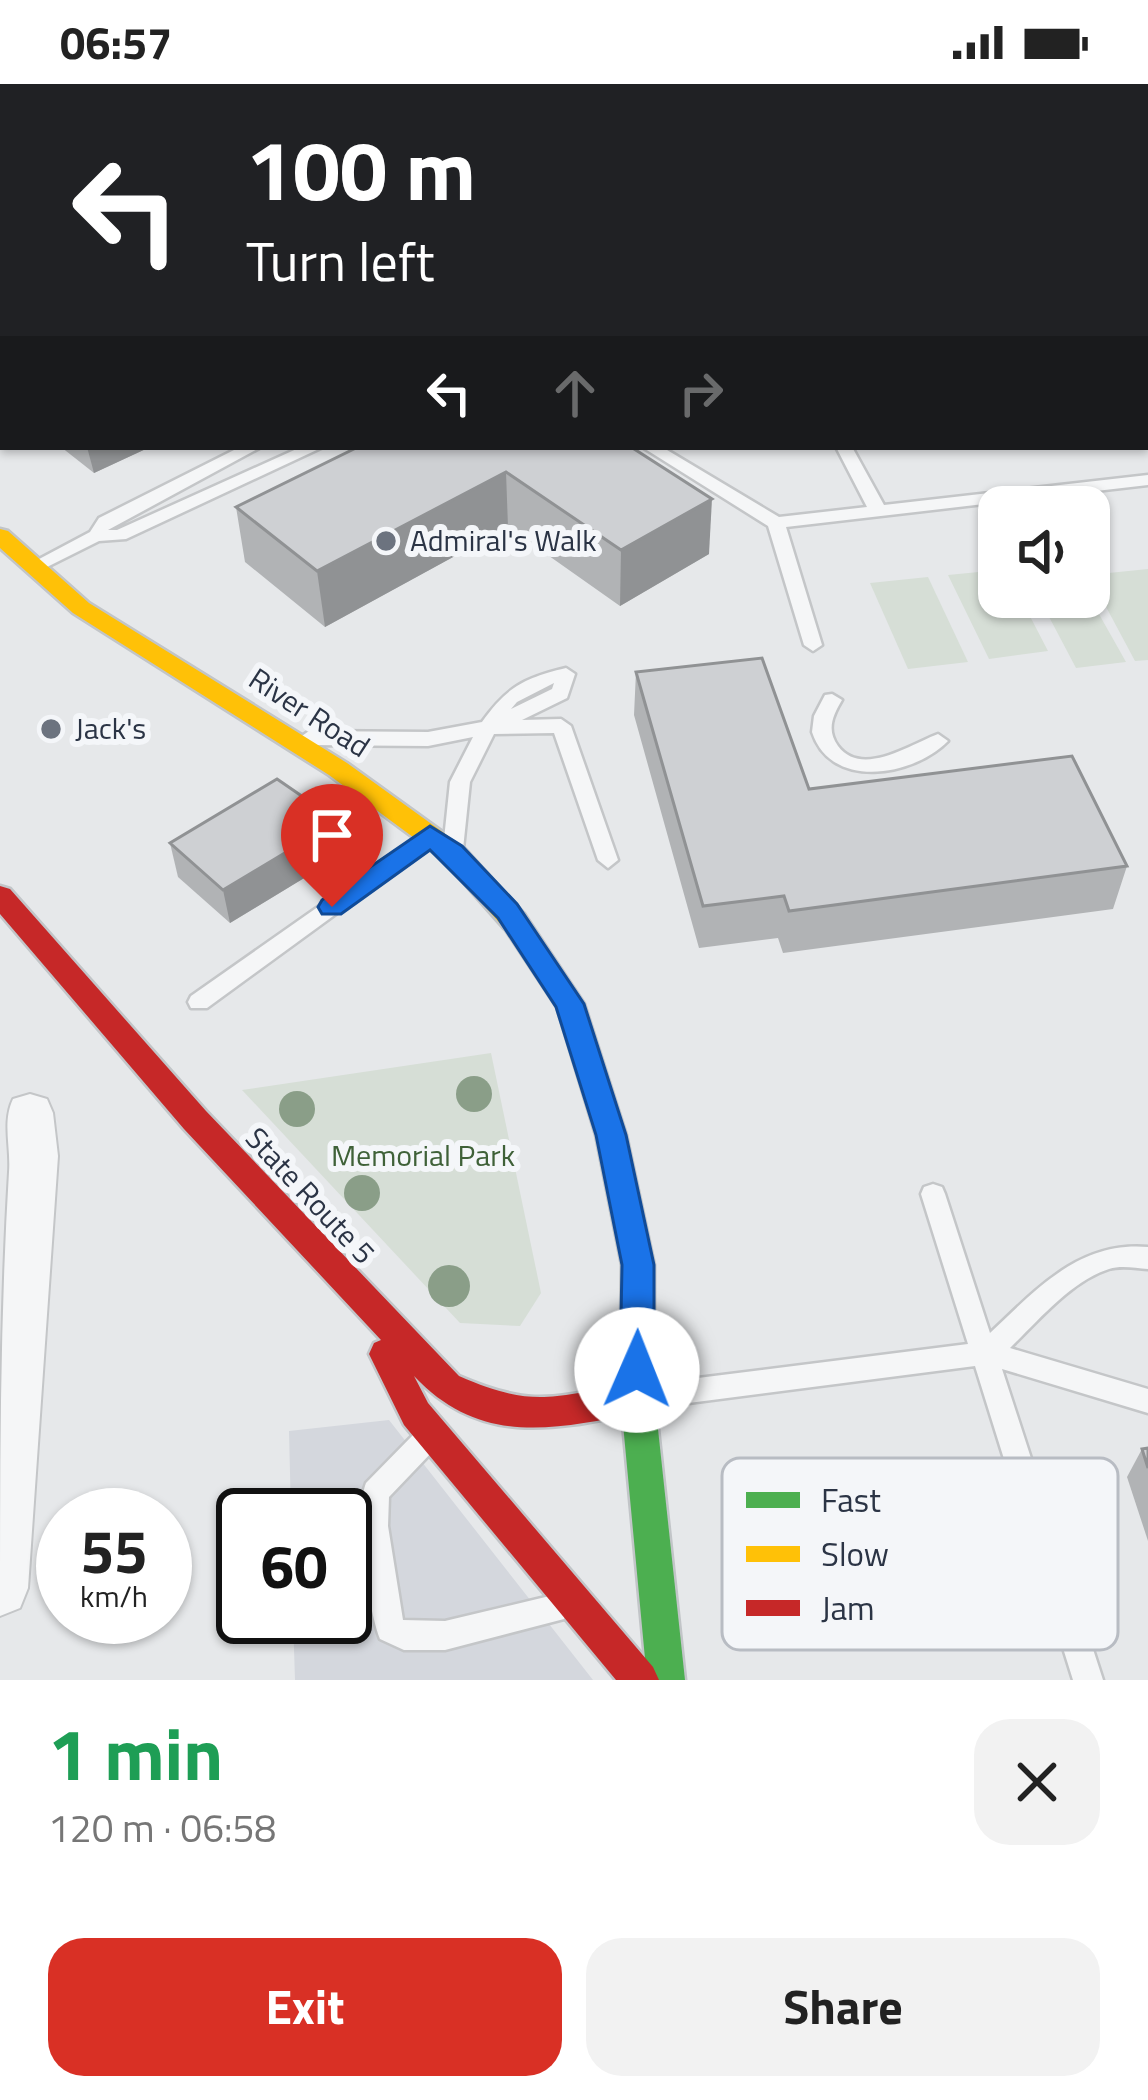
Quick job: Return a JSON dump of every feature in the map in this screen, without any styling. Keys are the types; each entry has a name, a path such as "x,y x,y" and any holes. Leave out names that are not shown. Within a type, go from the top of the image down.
{"main road":[{"name":"River Road","path":"0,536 81,608 290,739 441,844 507,911 570,1004 595,1076 638,1265 638,1397 667,1680"},
{"name":"State Route 5","path":"0,896 195,1120 448,1387 506,1413 558,1413 638,1397"},
{"path":"358,1297 416,1414 640,1680"}],"street":[{"path":"0,1588 34,1156 30,1113"}],"lane":[{"path":"96,536 105,522 247,450"},
{"path":"34,566 96,536 120,535 308,450"},
{"path":"655,450 776,523 1148,480"},
{"path":"846,450 878,511"},
{"path":"776,523 812,644"},
{"path":"832,700 821,717 822,733 827,749 838,760 877,764 910,756 938,741"},
{"path":"290,739 428,739 488,727 561,725 608,860"},
{"path":"199,1002 441,844 488,727"},
{"path":"933,1194 1019,1458"},
{"path":"987,1353 1048,1298 1098,1263 1112,1257 1148,1258"},
{"path":"638,1397 987,1353 1148,1401"},
{"path":"434,1436 419,1445 376,1492 374,1526 390,1629 402,1638 431,1638 575,1604"},
{"path":"1079,1650 1088,1680"}],"shaded area":[{"path":"389,1420 593,1680 295,1680 294,1644 372,1644 372,1488 290,1488 289,1431"}],"green space":[{"path":"1148,569 1148,660 1135,661 1110,614 1110,573"},
{"path":"978,572 978,618 1031,618 1048,651 989,659 948,575"},
{"path":"928,577 968,662 908,669 870,583"},
{"path":"1050,618 1101,618 1126,662 1076,668"},
{"name":"Memorial Park","path":"491,1053 541,1293 520,1326 460,1323 242,1090"}],"building":[{"path":"352,450 636,450 712,499 621,550 506,472 317,571 236,507"},
{"path":"762,658 809,789 1072,756 1127,866 789,911 784,896 703,906 636,672"},
{"path":"277,779 338,821 223,890 170,843"}],"traffic: fast":[{"path":"637,1392 666,1680"}],"traffic: slow":[{"path":"0,536 81,608 338,769 453,853 514,921"}],"traffic: jam":[{"path":"0,896 195,1120 447,1387 506,1413 558,1413 637,1397"},
{"path":"514,921 570,1004 611,1135 638,1265 637,1392"},
{"path":"386,1354 416,1414 640,1680"}],"place":[{"name":"Admiral's Walk","path":"386,541"},
{"name":"Jack's","path":"51,729"}],"route":[{"path":"332,907 430,836 453,853 507,911 542,961 570,1004 611,1135 638,1265 637,1370"}]}
